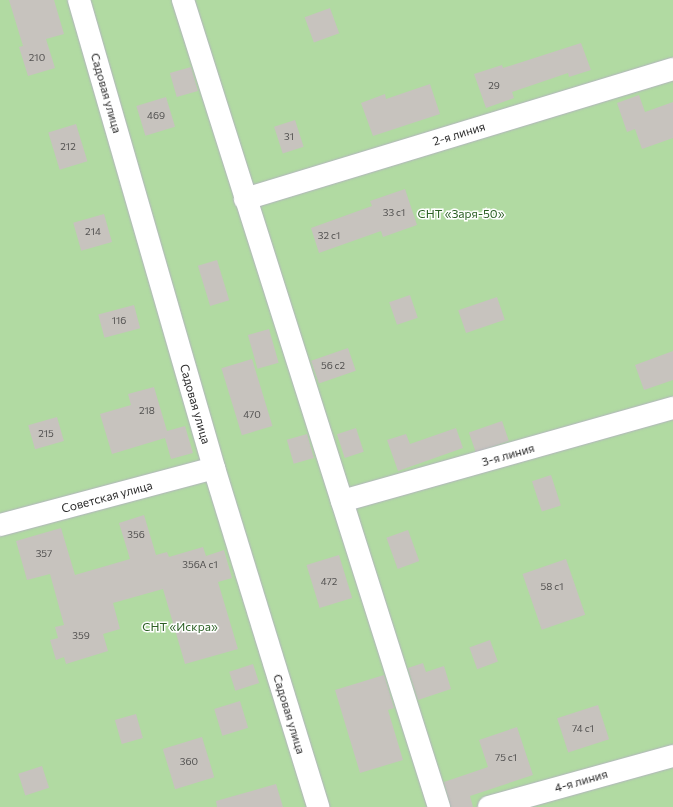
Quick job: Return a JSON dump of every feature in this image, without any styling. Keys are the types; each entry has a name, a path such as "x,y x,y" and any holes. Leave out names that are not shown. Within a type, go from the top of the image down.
{"street":[{"name":"Садовая улица","path":"79,0 214,468 318,807"},
{"path":"183,0 439,807"},
{"name":"2-я линия","path":"245,199 673,69"},
{"name":"3-я линия","path":"342,501 673,408"},
{"name":"Советская улица","path":"0,525 214,468"},
{"name":"4-я линия","path":"489,807 673,756"}],"green space":[{"path":"0,0 673,0 673,807 0,807"}],"building":[{"path":"9,0 54,0 64,34 46,39 55,68 28,76 19,47 23,46"},
{"path":"330,8 339,33 314,43 305,17"},
{"path":"581,43 591,70 569,77 568,73 512,92 514,98 486,108 474,74 502,65 503,68"},
{"path":"191,67 198,91 177,97 170,73"},
{"path":"430,84 440,114 373,136 361,103 385,94 386,99"},
{"path":"639,95 645,112 673,102 673,138 642,149 635,129 627,132 617,103"},
{"path":"166,97 175,127 145,136 136,106"},
{"path":"295,120 304,147 283,153 274,127"},
{"path":"76,124 87,161 60,170 48,132"},
{"path":"405,189 417,225 383,237 381,231 319,253 311,228 372,206 370,201"},
{"path":"104,214 112,242 81,251 73,223"},
{"path":"217,260 229,300 210,306 198,266"},
{"path":"410,295 418,318 397,325 389,302"},
{"path":"497,297 505,320 466,333 458,310"},
{"path":"134,305 140,328 104,338 98,315"},
{"path":"269,329 279,363 257,369 248,335"},
{"path":"348,348 356,371 319,383 311,361"},
{"path":"673,351 673,380 644,390 635,365"},
{"path":"252,359 272,426 242,435 221,368"},
{"path":"154,387 167,431 185,426 193,453 171,459 165,438 112,454 100,414 131,405 128,394"},
{"path":"57,417 64,441 35,449 28,425"},
{"path":"502,421 509,441 476,452 469,432"},
{"path":"356,428 364,452 345,458 337,434"},
{"path":"456,428 463,448 398,471 387,440 406,434 410,444"},
{"path":"307,434 314,458 294,464 287,440"},
{"path":"551,475 561,505 542,512 532,481"},
{"path":"144,515 156,555 167,552 169,557 203,547 206,556 224,550 232,578 218,582 238,649 185,664 163,589 113,603 120,629 103,634 108,651 66,664 64,657 56,660 50,640 58,638 55,627 64,625 50,574 27,580 16,541 61,528 75,575 130,559 119,523"},
{"path":"408,530 419,561 398,569 386,538"},
{"path":"339,555 352,598 320,608 306,565"},
{"path":"566,559 585,615 542,630 523,574"},
{"path":"490,640 498,662 477,669 469,648"},
{"path":"423,663 426,672 444,666 451,689 418,700 408,668"},
{"path":"253,664 259,683 235,691 229,672"},
{"path":"384,675 394,708 388,710 403,760 360,773 335,690"},
{"path":"240,701 248,728 222,736 214,709"},
{"path":"598,705 609,739 568,753 557,718"},
{"path":"136,714 143,738 122,744 115,720"},
{"path":"517,727 533,775 470,796 473,807 451,807 444,782 488,767 479,740"},
{"path":"202,737 214,777 175,789 163,749"},
{"path":"42,766 49,788 25,796 18,774"},
{"path":"276,784 283,807 217,807 216,801"}],"park label":[{"name":"СНТ «Заря-50»","path":"461,214"},
{"name":"СНТ «Искра»","path":"180,627"}]}
